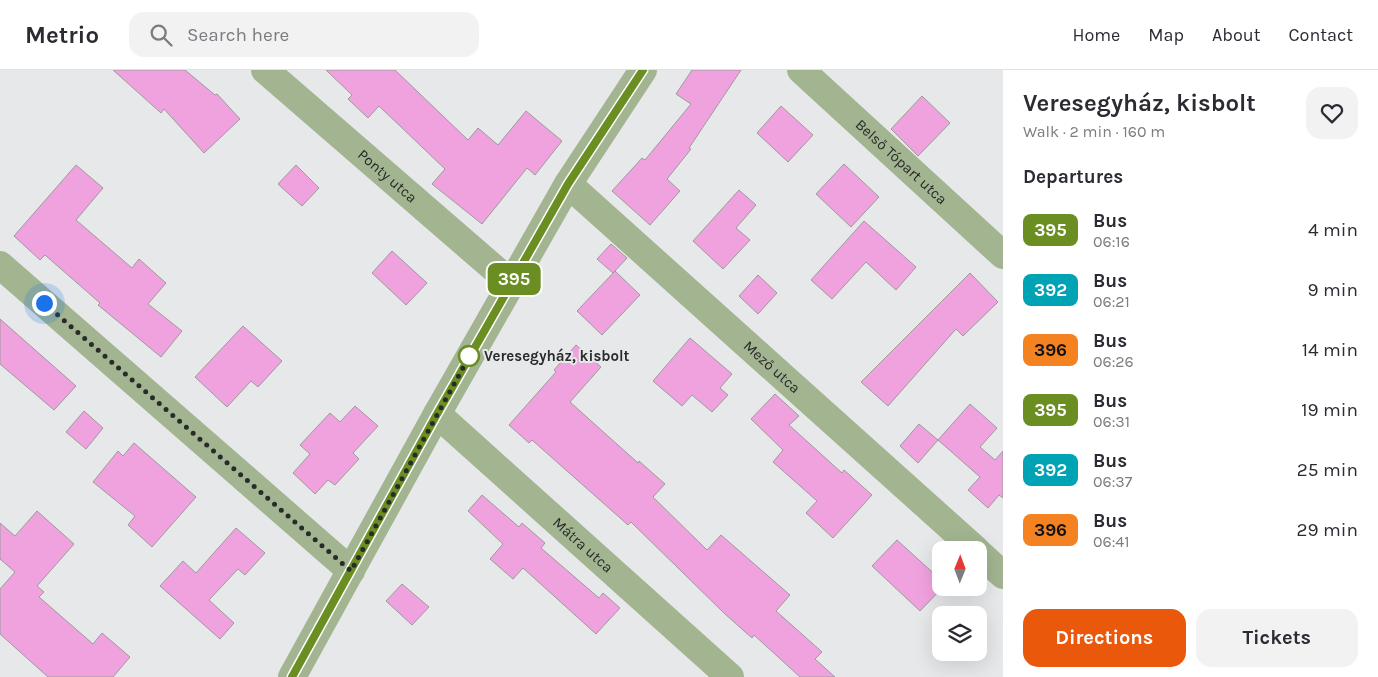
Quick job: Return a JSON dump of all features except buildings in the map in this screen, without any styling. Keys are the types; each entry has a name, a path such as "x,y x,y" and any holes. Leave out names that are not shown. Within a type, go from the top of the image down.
{"street":[{"name":"Ponty utca","path":"264,70 511,283"},
{"path":"294,676 437,414 568,184 643,70"},
{"name":"Belső Tópart utca","path":"801,70 1003,255"},
{"name":"Mező utca","path":"568,184 966,541"},
{"path":"0,265 351,571"},
{"name":"Mátra utca","path":"437,414 730,677"},
{"path":"988,561 1003,575"}],"bus line":[{"name":"395","path":"292,677 437,414 568,184 643,70"}],"place":[{"name":"Veresegyház, kisbolt","path":"469,356"}],"route":[{"path":"44,303 351,571 474,348 469,356"}]}
